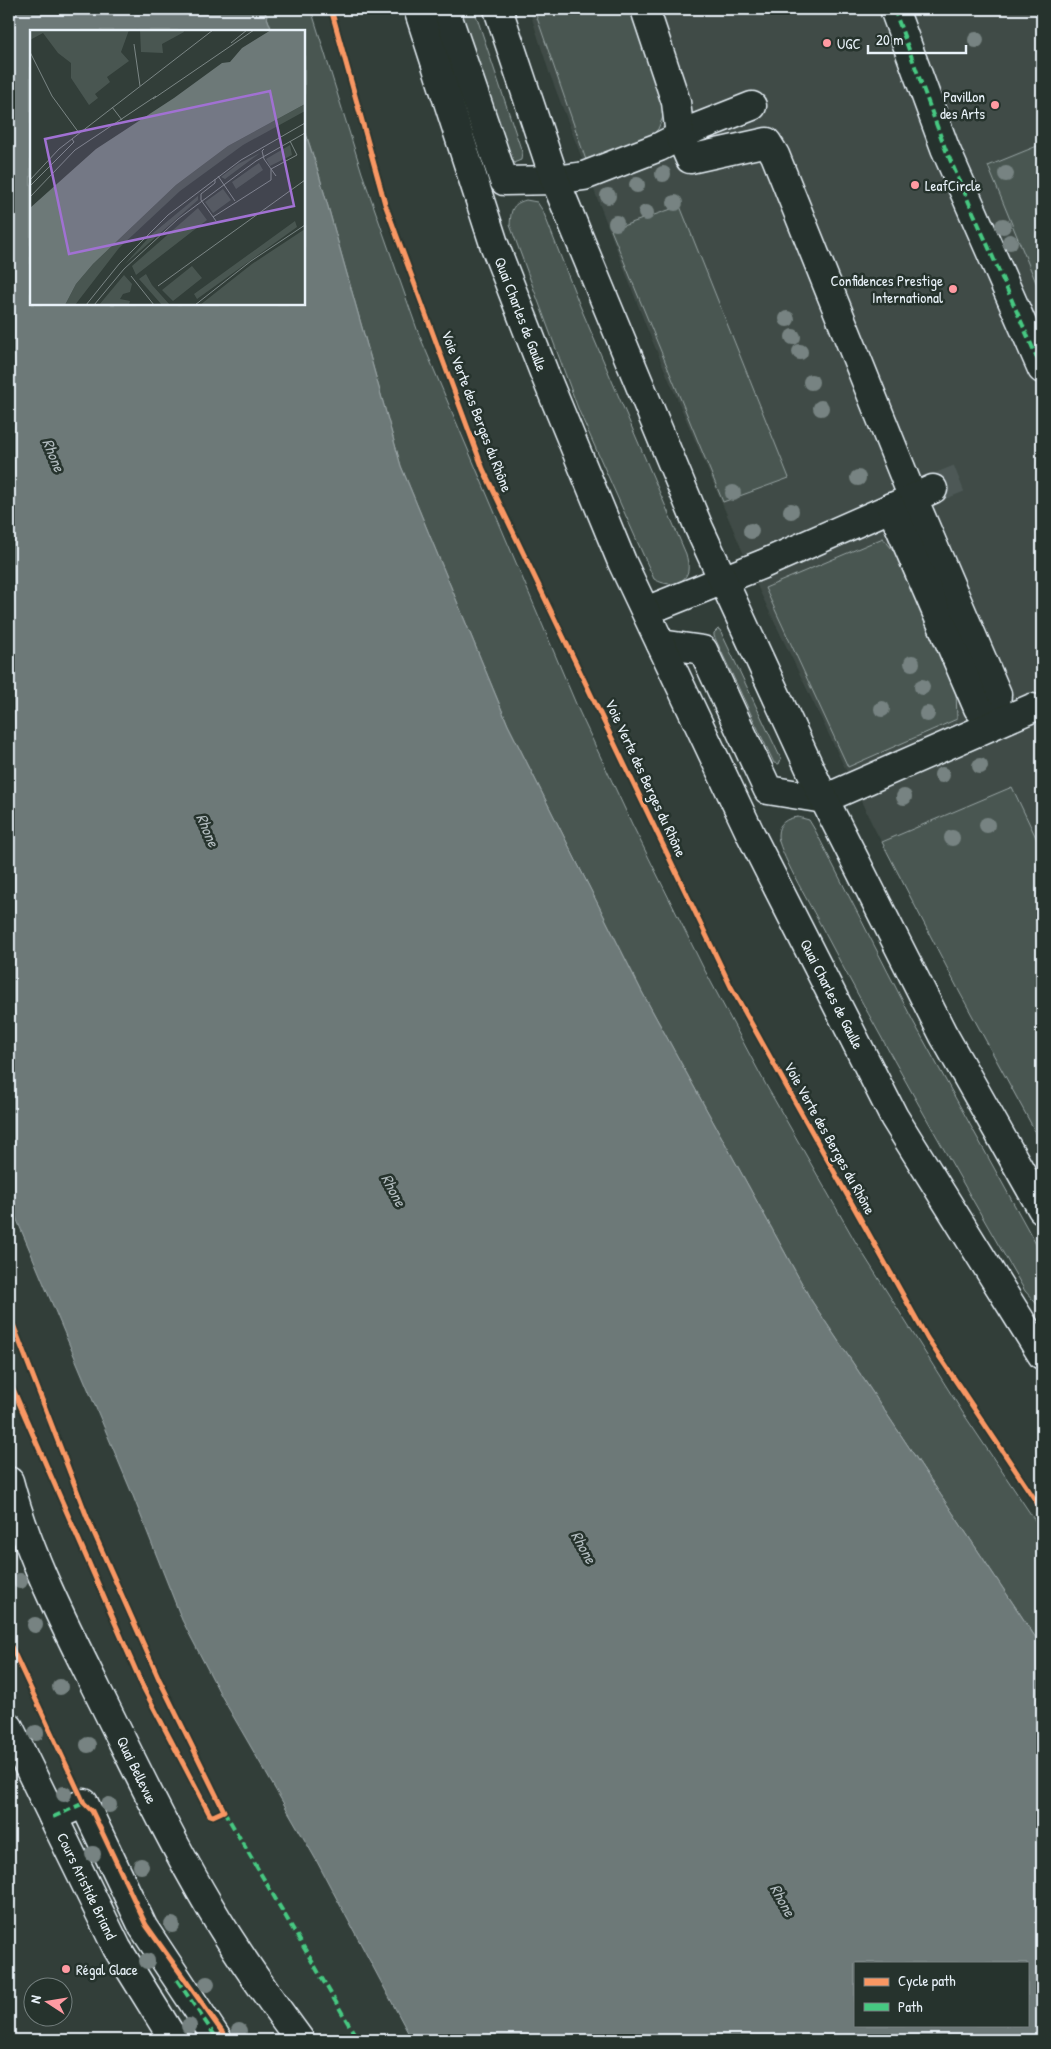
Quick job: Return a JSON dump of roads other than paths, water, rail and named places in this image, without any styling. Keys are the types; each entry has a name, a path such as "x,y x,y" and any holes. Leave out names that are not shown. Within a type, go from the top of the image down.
{"main road":[{"name":"Quai Charles de Gaulle","path":"418,9 488,227 545,375 622,562 751,835 894,1117 1035,1333 1042,1355"},
{"path":"446,9 504,181 488,227"},
{"path":"498,9 555,180 699,528 824,798 944,1034 1042,1209"},
{"path":"645,9 676,102 680,136 690,160 767,142 775,155 913,498 978,708 994,724"},
{"path":"894,9 945,148 1042,369"},
{"path":"504,181 555,180 584,176 659,147 680,136 752,106"},
{"path":"646,612 913,498"},
{"path":"661,644 703,650 768,790 824,798 1032,708"},
{"name":"Quai Bellevue","path":"9,1481 29,1540 57,1608 156,1810 211,1909 261,1986 300,2040"},
{"name":"Cours Aristide Briand","path":"10,1735 53,1817 117,1948 174,2040"},
{"path":"53,1817 84,1803 143,1927 218,2040"}],"water":[{"name":"Rhone","path":"9,9 264,9 272,30 30,30 30,305 305,305 305,131 401,466 508,725 642,992 811,1300 1042,1647 1042,2040 412,2040 315,1858 222,1697 182,1620 133,1496 9,1201"}],"tunnel":[{"path":"933,489 963,477"}],"place":[{"name":"UGC","path":"827,43"},
{"name":"Pavillon des Arts","path":"995,105"},
{"name":"LeafCircle","path":"915,185"},
{"name":"Confidences Prestige International","path":"953,289"},
{"name":"Régal Glace","path":"66,1969"}]}
